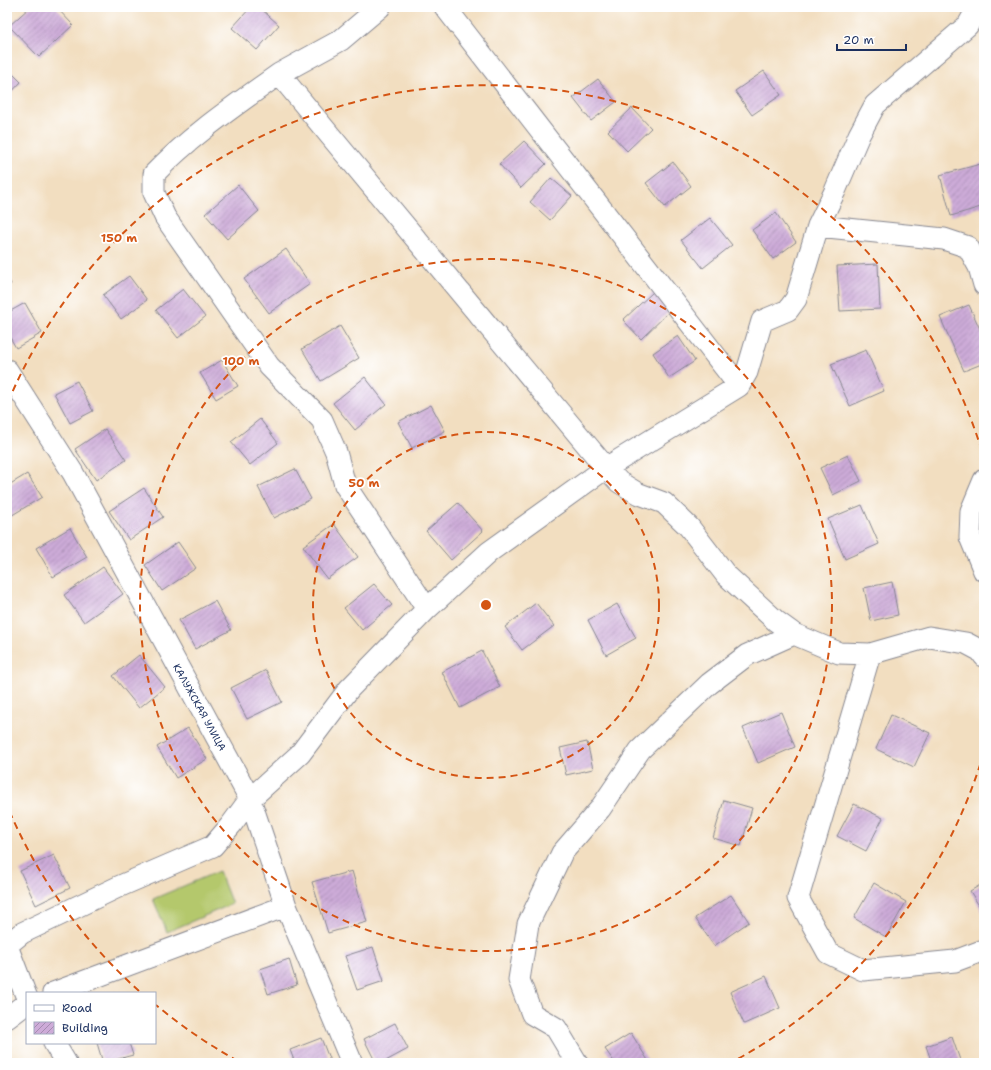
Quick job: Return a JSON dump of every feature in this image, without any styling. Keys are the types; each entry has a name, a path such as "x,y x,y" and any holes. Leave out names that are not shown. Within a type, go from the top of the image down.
{"street":[{"path":"380,7 341,40 279,74 212,122 154,174 154,193 165,217 269,366 322,420 336,452 345,485 427,609"},
{"path":"445,7 740,386"},
{"path":"26,995 7,945 22,933 118,887 213,846 250,799 300,754 349,689 427,609 490,552 606,468 740,386 747,372 762,321 788,310 796,299 818,226 836,191 859,135 874,105 976,21 978,7"},
{"path":"279,74 606,468 619,482 638,493 664,503 688,526 726,575 776,621 794,634 839,653 870,654 929,637 966,643 983,650"},
{"path":"818,226 944,239 968,247 979,267 984,285"},
{"name":"КАЛУЖСКАЯ УЛИЦА","path":"7,370 73,473 250,799 286,906 352,1063"},
{"path":"984,480 971,511 970,537 984,571"},
{"path":"577,1063 556,1028 532,1014 519,980 528,924 562,853 600,809 640,750 709,684 747,655 794,634"},
{"path":"870,654 798,898 828,953 863,970 955,961 984,950"},
{"path":"56,992 286,906"},
{"path":"7,1018 26,1004"},
{"path":"55,1044 66,1063"}],"green space":[{"path":"219,871 232,904 167,932 153,899"}],"building":[{"path":"30,7 56,7 73,25 39,57 9,26"},
{"path":"251,7 259,7 279,25 257,50 232,28"},
{"path":"7,68 21,82 7,97"},
{"path":"764,71 781,95 752,115 735,91"},
{"path":"598,79 616,102 591,121 573,98"},
{"path":"632,108 651,128 627,151 608,131"},
{"path":"524,141 546,164 521,188 499,164"},
{"path":"673,162 691,186 665,207 646,183"},
{"path":"984,163 984,206 951,216 940,175"},
{"path":"551,178 572,196 550,220 530,202"},
{"path":"238,185 259,211 227,239 205,214"},
{"path":"776,213 796,242 773,259 752,230"},
{"path":"710,218 732,245 703,268 681,240"},
{"path":"286,249 310,284 269,313 244,279"},
{"path":"878,264 880,309 840,311 837,266"},
{"path":"129,276 147,300 121,319 103,295"},
{"path":"7,277 11,284 7,287"},
{"path":"183,289 205,317 178,338 156,310"},
{"path":"653,292 671,310 641,339 623,320"},
{"path":"25,303 42,333 16,348 7,332 7,313"},
{"path":"969,305 984,338 984,363 964,371 940,317"},
{"path":"340,326 359,358 321,381 302,349"},
{"path":"678,336 695,361 669,378 653,353"},
{"path":"866,350 884,391 850,406 831,364"},
{"path":"222,360 238,386 216,399 200,373"},
{"path":"365,377 386,404 355,430 333,403"},
{"path":"77,381 93,411 70,423 54,393"},
{"path":"431,405 445,431 412,448 398,422"},
{"path":"260,419 278,443 250,465 231,442"},
{"path":"105,429 126,460 96,480 75,449"},
{"path":"848,455 861,481 833,495 820,468"},
{"path":"295,469 311,499 274,518 258,487"},
{"path":"27,474 42,497 9,517 7,514 7,486"},
{"path":"144,488 163,517 129,540 109,511"},
{"path":"458,503 483,531 451,560 426,531"},
{"path":"862,505 879,544 845,559 828,519"},
{"path":"334,524 358,557 327,579 303,546"},
{"path":"70,528 87,557 53,577 36,548"},
{"path":"178,542 196,568 162,591 145,565"},
{"path":"103,567 123,594 84,622 64,595"},
{"path":"892,582 898,615 871,621 864,588"},
{"path":"374,584 392,605 362,630 344,608"},
{"path":"215,601 231,630 195,649 179,620"},
{"path":"536,603 554,626 522,650 505,627"},
{"path":"617,604 636,638 606,655 588,620"},
{"path":"482,651 500,687 460,708 442,672"},
{"path":"139,655 165,687 139,708 113,676"},
{"path":"266,670 282,702 247,719 231,688"},
{"path":"781,712 795,747 758,763 743,728"},
{"path":"891,715 930,733 914,767 876,749"},
{"path":"188,728 207,759 176,778 157,747"},
{"path":"587,742 593,769 566,775 560,748"},
{"path":"724,800 752,808 741,846 713,838"},
{"path":"854,804 883,818 866,851 837,836"},
{"path":"54,855 70,888 36,905 20,871"},
{"path":"352,871 367,922 328,933 312,882"},
{"path":"874,883 906,902 886,937 854,918"},
{"path":"984,883 984,914 970,891"},
{"path":"731,895 749,922 714,946 695,918"},
{"path":"373,947 384,981 357,990 345,956"},
{"path":"289,959 297,985 268,994 260,969"},
{"path":"766,976 780,1008 744,1024 730,992"},
{"path":"395,1023 408,1049 382,1063 376,1063 364,1039"},
{"path":"631,1033 649,1062 615,1063 605,1049"},
{"path":"952,1037 961,1063 932,1063 926,1046"},
{"path":"321,1038 330,1061 325,1063 295,1063 290,1050"},
{"path":"97,1044 129,1044 133,1055 103,1063"}]}
